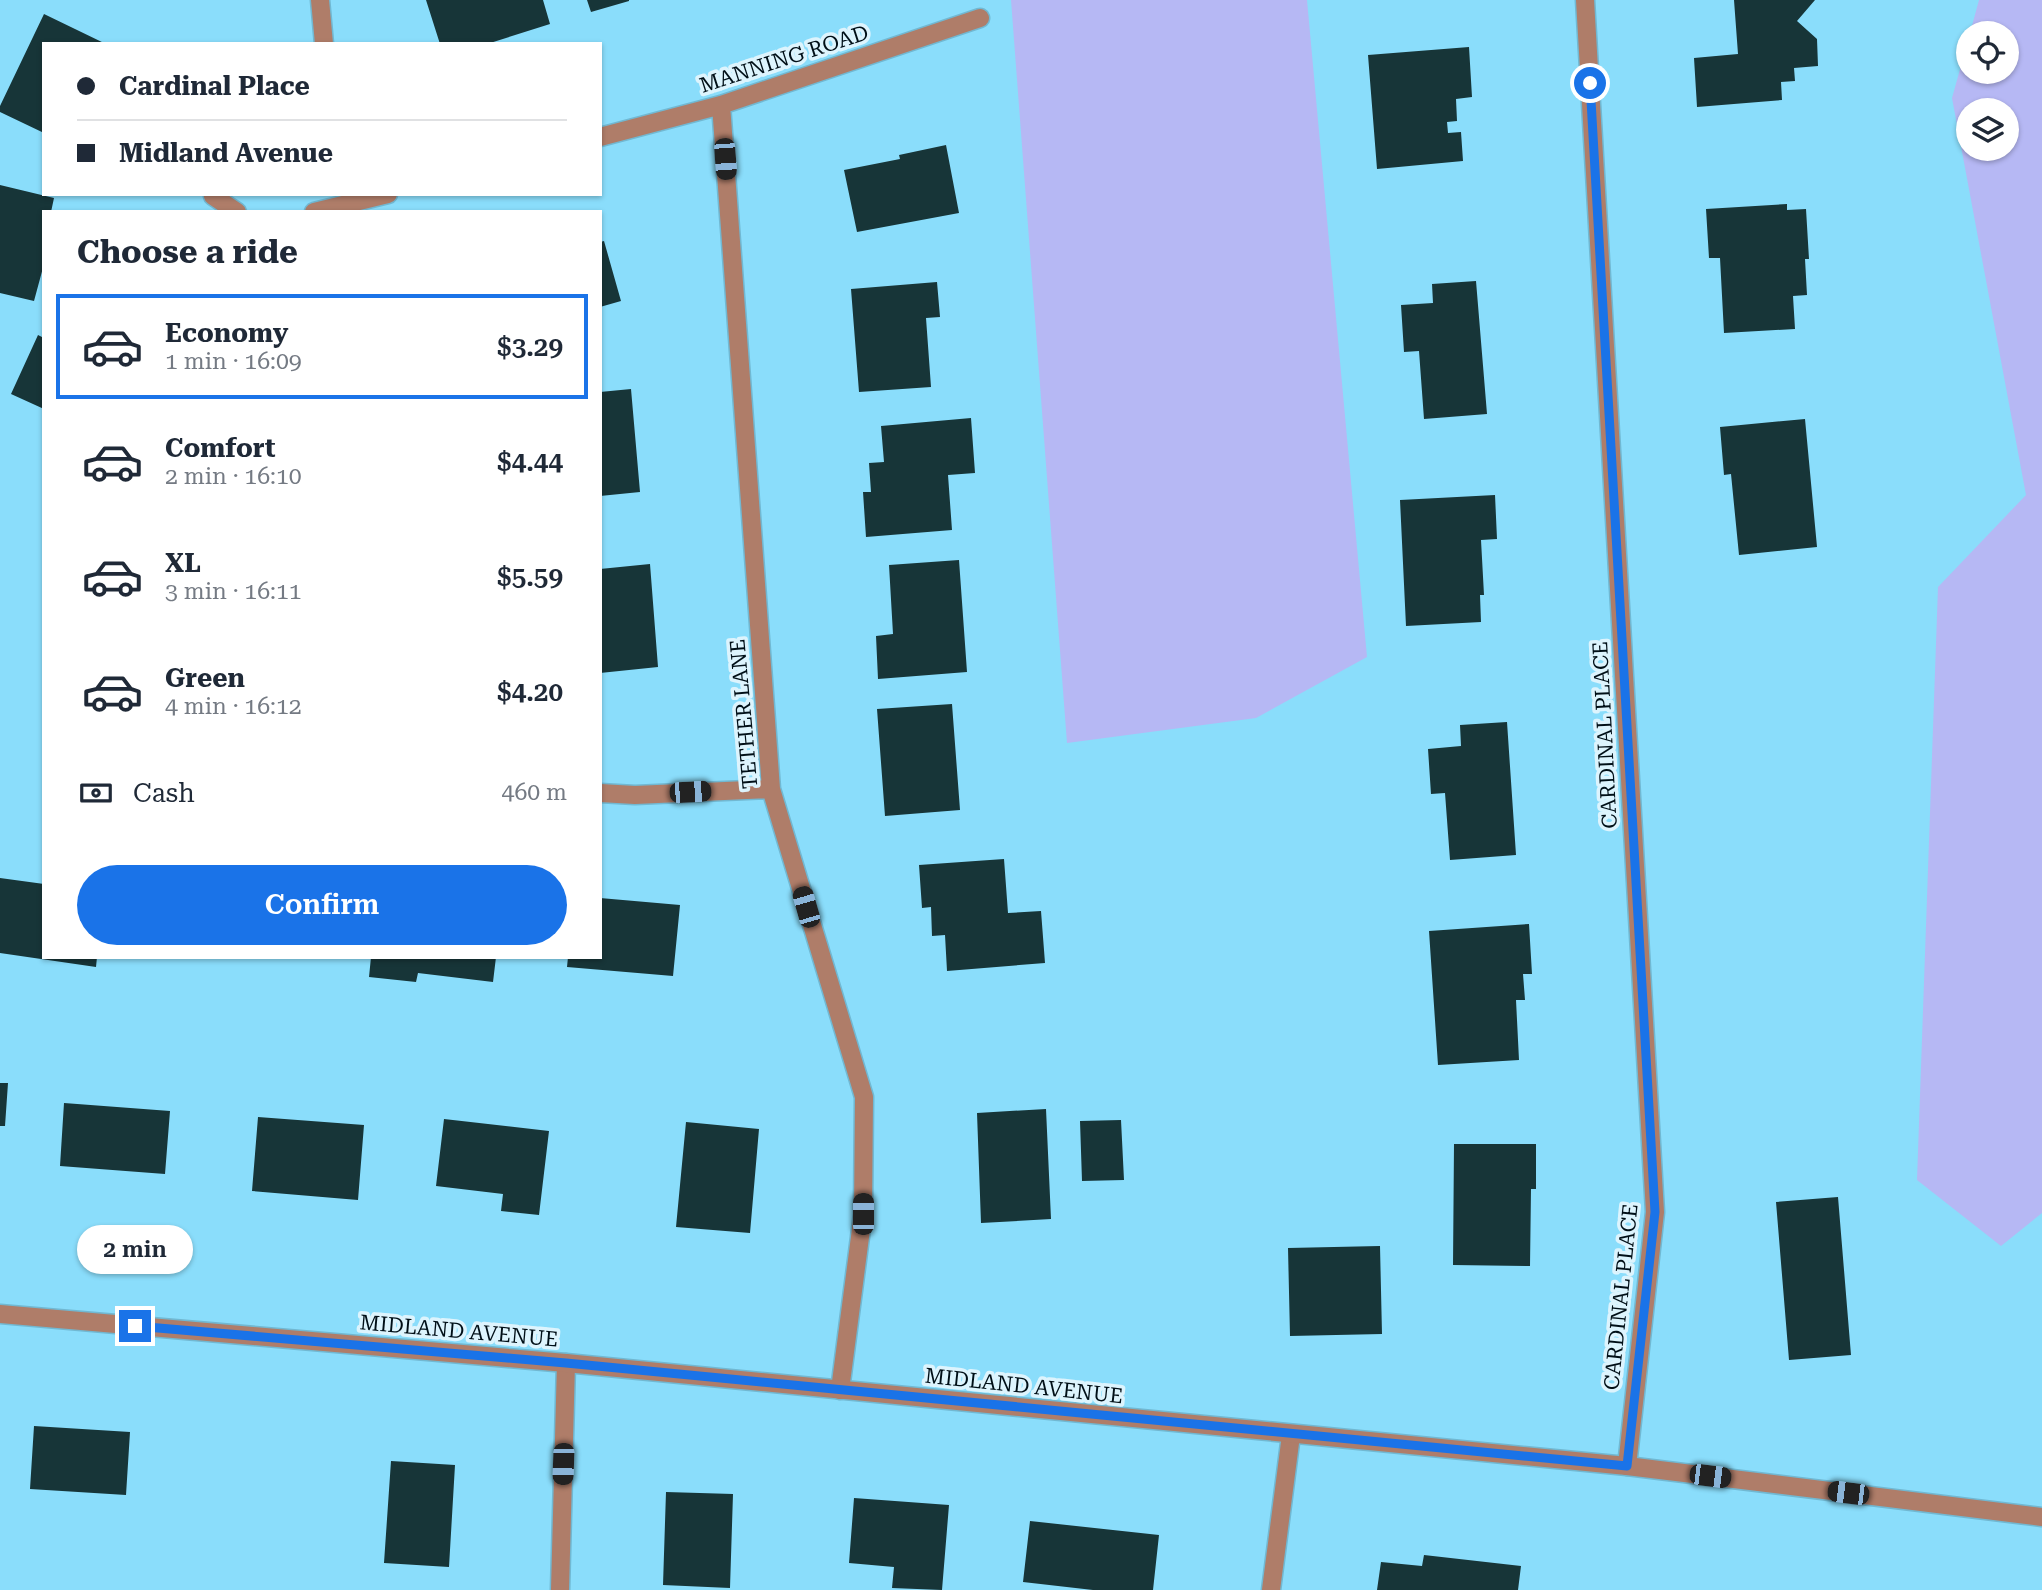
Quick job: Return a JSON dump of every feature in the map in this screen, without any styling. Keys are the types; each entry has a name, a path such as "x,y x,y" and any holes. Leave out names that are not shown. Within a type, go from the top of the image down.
{"street":[{"path":"320,0 324,42"},
{"name":"CARDINAL PLACE","path":"1585,0 1655,1212 1627,1466"},
{"name":"MANNING ROAD","path":"602,136 721,105 980,18"},
{"name":"TETHER LANE","path":"721,105 771,789 864,1097 863,1214 839,1390"},
{"path":"319,210 339,201 374,196"},
{"path":"213,197 234,210"},
{"path":"602,793 635,795 771,789"},
{"name":"MIDLAND AVENUE","path":"0,1314 566,1363 1627,1466 2042,1517"},
{"path":"560,1590 566,1363"},
{"path":"1271,1590 1291,1435"}],"shaded area":[{"path":"1011,0 1307,0 1367,657 1256,718 1067,743"},
{"path":"1979,0 2042,0 2042,1213 2001,1246 1917,1180 1938,587 2026,495 1964,161 2019,161 2019,98 1956,98 1956,119 1952,98 1956,84 2019,84 2019,21 1973,21"}],"building":[{"path":"426,0 543,0 550,24 493,42 439,42"},
{"path":"587,0 629,0 629,1 591,12"},
{"path":"1734,0 1815,0 1797,21 1817,39 1818,66 1794,68 1795,81 1781,82 1782,100 1697,107 1694,58 1738,54"},
{"path":"44,14 102,42 42,42 42,132 0,112 0,106"},
{"path":"1469,47 1472,97 1456,99 1457,121 1447,122 1448,133 1461,132 1463,161 1377,169 1368,55"},
{"path":"946,145 959,213 857,232 844,170 900,159 899,155"},
{"path":"0,185 54,198 51,210 42,210 42,271 34,301 0,293"},
{"path":"1787,204 1787,210 1806,209 1809,259 1805,259 1807,295 1793,296 1795,329 1724,333 1720,258 1709,258 1706,209"},
{"path":"602,242 621,301 602,306"},
{"path":"1476,281 1487,414 1424,419 1419,351 1404,352 1401,305 1433,303 1432,284"},
{"path":"937,282 940,317 926,318 931,387 859,392 851,289"},
{"path":"38,335 42,337 42,408 11,394"},
{"path":"631,389 640,492 602,496 602,392"},
{"path":"971,418 975,473 948,475 952,530 866,537 863,492 871,492 869,463 884,462 881,426"},
{"path":"1805,419 1817,547 1739,555 1731,474 1724,475 1720,427"},
{"path":"1495,495 1497,539 1481,540 1484,595 1480,595 1481,622 1406,626 1400,500"},
{"path":"959,560 967,672 878,679 876,636 893,634 889,565"},
{"path":"650,564 658,667 602,673 602,569"},
{"path":"952,704 960,810 885,816 877,709"},
{"path":"1507,722 1516,855 1450,860 1445,793 1431,794 1428,749 1461,746 1460,725"},
{"path":"1004,859 1008,913 1041,911 1045,963 947,971 945,935 932,936 931,907 922,908 919,865"},
{"path":"0,878 42,884 42,959 97,959 96,967 0,953"},
{"path":"602,898 680,905 673,976 567,967 568,959 602,959"},
{"path":"1529,924 1532,974 1523,974 1525,1000 1516,1000 1519,1060 1438,1065 1429,931"},
{"path":"371,959 496,959 493,982 418,973 416,982 369,977"},
{"path":"0,1083 8,1083 5,1126 0,1126"},
{"path":"64,1103 170,1111 165,1174 60,1166"},
{"path":"1046,1109 1051,1219 981,1223 977,1113"},
{"path":"258,1117 364,1125 358,1200 252,1191"},
{"path":"444,1119 549,1131 539,1215 501,1211 503,1194 436,1186"},
{"path":"1121,1120 1124,1180 1082,1181 1080,1121"},
{"path":"686,1122 759,1129 750,1233 676,1227"},
{"path":"1454,1144 1536,1144 1536,1189 1531,1189 1530,1266 1453,1265"},
{"path":"1838,1197 1851,1355 1789,1360 1776,1202"},
{"path":"1380,1246 1382,1334 1290,1336 1288,1248"},
{"path":"34,1426 130,1432 126,1495 30,1489"},
{"path":"391,1461 455,1465 449,1567 384,1563"},
{"path":"666,1492 733,1494 730,1588 663,1585"},
{"path":"854,1498 949,1505 942,1590 892,1588 894,1567 849,1563"},
{"path":"1030,1521 1159,1535 1153,1590 1093,1590 1023,1582"},
{"path":"1424,1555 1521,1566 1518,1590 1377,1590 1381,1562 1422,1566"}],"route":[{"path":"135,1326 566,1363 1627,1466 1655,1212 1590,83"}]}
